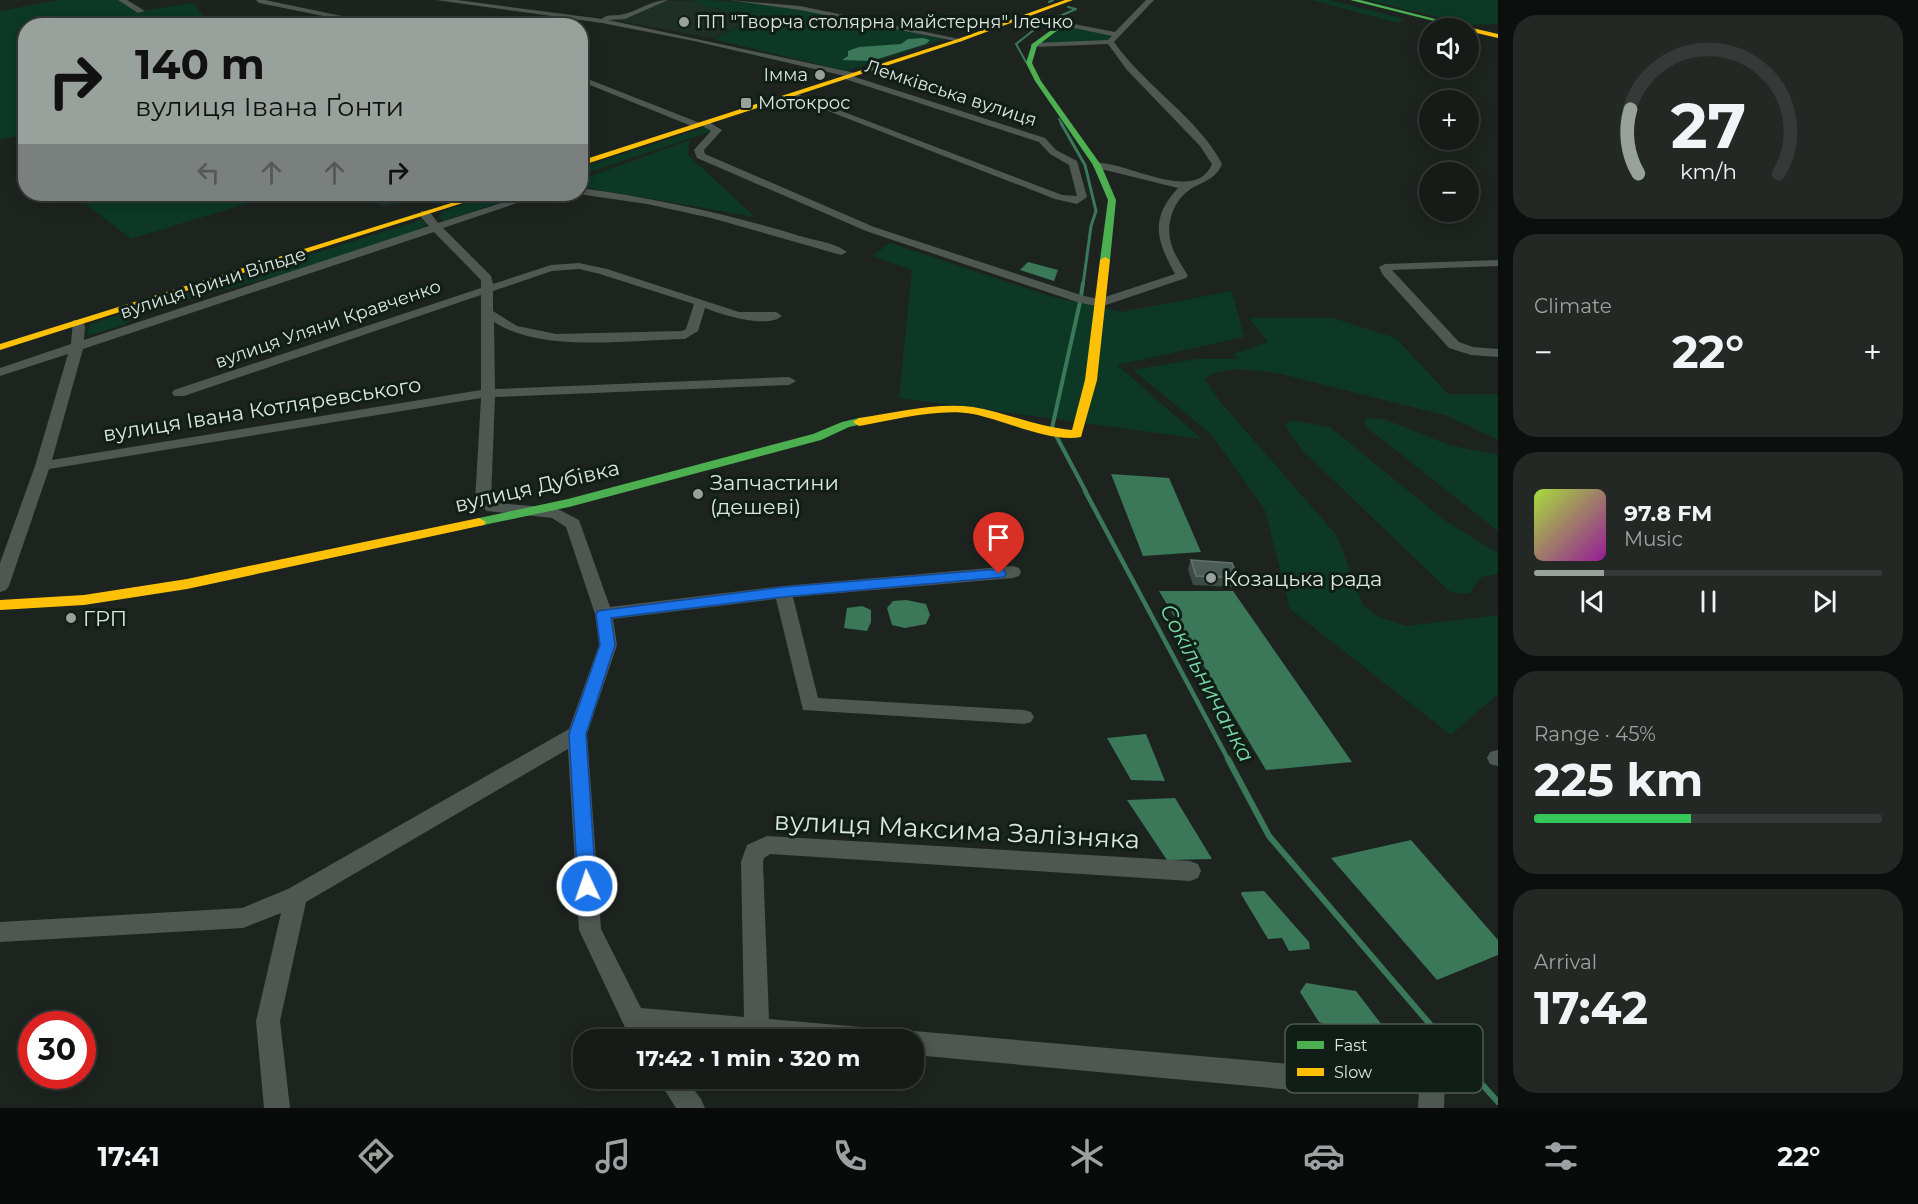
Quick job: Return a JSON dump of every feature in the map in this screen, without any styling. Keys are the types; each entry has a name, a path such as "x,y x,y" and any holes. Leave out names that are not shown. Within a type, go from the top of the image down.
{"main road":[{"path":"588,161 960,40 1070,0"},
{"path":"1353,0 1424,18"},
{"path":"1063,24 1034,45 1029,63 1038,81 1097,165 1112,200 1100,303"},
{"path":"1479,32 1498,36"},
{"path":"0,347 464,201"},
{"name":"вулиця Дубівка","path":"0,605 84,600 187,584 569,503 817,437 846,424 896,416 950,409 974,411 1051,431 1077,434 1091,380 1100,303"}],"street":[{"path":"122,0 141,11"},
{"name":"Лемківська вулиця","path":"441,0 606,20 850,76 1042,140 1053,152 1074,163 1082,197 1077,201 1059,197 791,95"},
{"path":"606,20 622,17 664,0"},
{"path":"732,0 800,8 960,40"},
{"path":"1034,45 1113,38 1150,0"},
{"path":"259,2 344,18"},
{"path":"1028,17 1113,38"},
{"path":"588,81 717,130 699,150 700,156 731,170 870,230 1081,299 1100,303 1182,276 1164,243 1164,226 1173,198 1186,187 1210,175 1216,164 1214,157 1186,123 1123,63 1113,38"},
{"path":"1097,165 1186,187"},
{"path":"588,191 642,199 704,212 768,228 841,252"},
{"name":"вулиця Ірини Вільде","path":"0,372 516,201"},
{"path":"425,213 425,216 487,279 488,393 483,501 493,508 556,513 573,524 604,614 608,645 578,734 590,930 638,1029"},
{"path":"1498,263 1385,267 1387,273 1454,345 1471,351 1498,353"},
{"path":"1484,264 1498,277"},
{"name":"вулиця Уляни Кравченко","path":"179,393 551,268 579,266 701,302 737,316 776,316"},
{"path":"489,314 513,329 556,338 685,335 692,331 701,302"},
{"path":"0,586 43,466 78,346 79,326 77,323"},
{"name":"вулиця Івана Котляревського","path":"43,466 488,393 789,381"},
{"path":"604,614 783,592 1012,572"},
{"path":"783,592 810,705 1024,717"},
{"path":"0,932 243,918 296,896 578,734"},
{"name":"вулиця Максима Залізняка","path":"757,1029 752,862 755,852 767,845 1190,871"},
{"path":"277,1108 268,1020 296,896"},
{"path":"924,1044 1285,1076"},
{"path":"677,1089 692,1108"},
{"path":"1431,1108 1432,1093"}],"shaded area":[{"path":"59,0 121,0 141,11 193,3 206,18 18,18 18,136 0,140 0,11"},
{"path":"664,0 700,2 696,4 757,18 712,38 616,20"},
{"path":"690,0 786,8 945,39 846,71 713,39 757,18 697,4 700,2"},
{"path":"1311,0 1329,0 1405,19 1398,23"},
{"path":"1367,0 1498,0 1498,24 1479,25 1479,18 1440,18"},
{"path":"1064,25 1113,37 1109,40 1041,45"},
{"path":"908,39 930,40 926,44 871,61 842,60 848,56 848,51 859,47 901,44"},
{"path":"706,127 712,131 588,173 588,165"},
{"path":"690,140 688,155 755,217 588,188 588,177"},
{"path":"82,201 255,201 131,239"},
{"path":"361,201 405,201 383,207 376,202"},
{"path":"476,201 504,201 443,221 438,217 444,211"},
{"path":"421,220 426,223 425,228 285,274 200,296 134,317 124,325 86,336 90,324"},
{"path":"890,243 1049,296 1121,312 1232,291 1244,337 1117,365 1202,439 899,398 912,270 872,256"},
{"path":"1028,262 1058,270 1054,281 1020,270"},
{"path":"1249,318 1333,318 1396,338 1448,394 1498,394 1498,440 1448,416 1277,373 1237,369 1213,373 1205,379 1218,399 1337,536 1363,605 1379,617 1407,626 1498,615 1498,694 1451,735 1290,609 1265,510 1211,434 1133,370 1197,359 1240,359 1233,354 1268,342"},
{"path":"1365,418 1384,419 1449,445 1498,455 1498,531 1365,426"},
{"path":"1291,420 1330,427 1444,520 1498,553 1498,574 1481,577 1470,593 1461,594 1449,591 1303,451 1285,426"},
{"path":"1111,474 1169,478 1201,552 1143,556"},
{"path":"1159,591 1233,591 1352,762 1266,770"},
{"path":"906,600 926,604 930,615 926,624 905,628 892,625 887,608 893,601"},
{"path":"862,606 871,610 871,622 867,631 844,628 847,608"},
{"path":"1146,734 1165,781 1131,780 1107,738"},
{"path":"1175,798 1212,859 1167,860 1127,800"},
{"path":"1411,840 1498,940 1498,955 1437,980 1331,858"},
{"path":"1264,891 1309,942 1310,949 1289,951 1282,938 1268,939 1241,894 1242,892"},
{"path":"1306,983 1356,991 1381,1024 1324,1024 1319,1022 1300,992"}],"building":[{"path":"1191,560 1232,563 1238,578 1196,576"}],"waterway":[{"path":"1049,2 1053,0"},
{"path":"1051,20 1076,9 1068,7"},
{"name":"Сокільничанка","path":"1026,62 1016,44 1044,22"},
{"name":"Сокільничанка","path":"1059,119 1062,124"},
{"name":"Сокільничанка","path":"1061,123 1085,165 1096,211 1091,226 1083,285"},
{"name":"Сокільничанка","path":"1081,296 1083,283"},
{"name":"Сокільничанка","path":"1080,302 1052,428 1086,492"},
{"name":"Сокільничанка","path":"1085,491 1229,761"},
{"name":"Сокільничанка","path":"1228,759 1269,836 1430,1024"},
{"name":"Сокільничанка","path":"1483,1085 1498,1102"}],"traffic: fast":[{"path":"1353,0 1427,18"},
{"path":"1063,24 1034,45 1029,63 1038,81 1097,165 1112,200 1105,260"},
{"path":"479,522 569,503 817,437 846,424 859,422"}],"traffic: slow":[{"path":"588,161 960,40 1070,0"},
{"path":"1479,32 1498,36"},
{"path":"0,347 465,201"},
{"path":"859,422 950,409 974,411 1047,431 1077,434 1091,380 1105,260"},
{"path":"0,605 84,600 187,584 479,522"}],"place":[{"name":"ПП \"Творча столярна майстерня\" Ілечко","path":"684,22"},
{"name":"Імма","path":"820,75"},
{"name":"Мотокрос","path":"746,103"},
{"name":"Запчастини (дешеві)","path":"698,494"},
{"name":"Козацька рада","path":"1211,578"},
{"name":"ГРП","path":"71,618"}],"route":[{"path":"587,886 578,734 608,645 604,614 783,592 999,574"}]}
